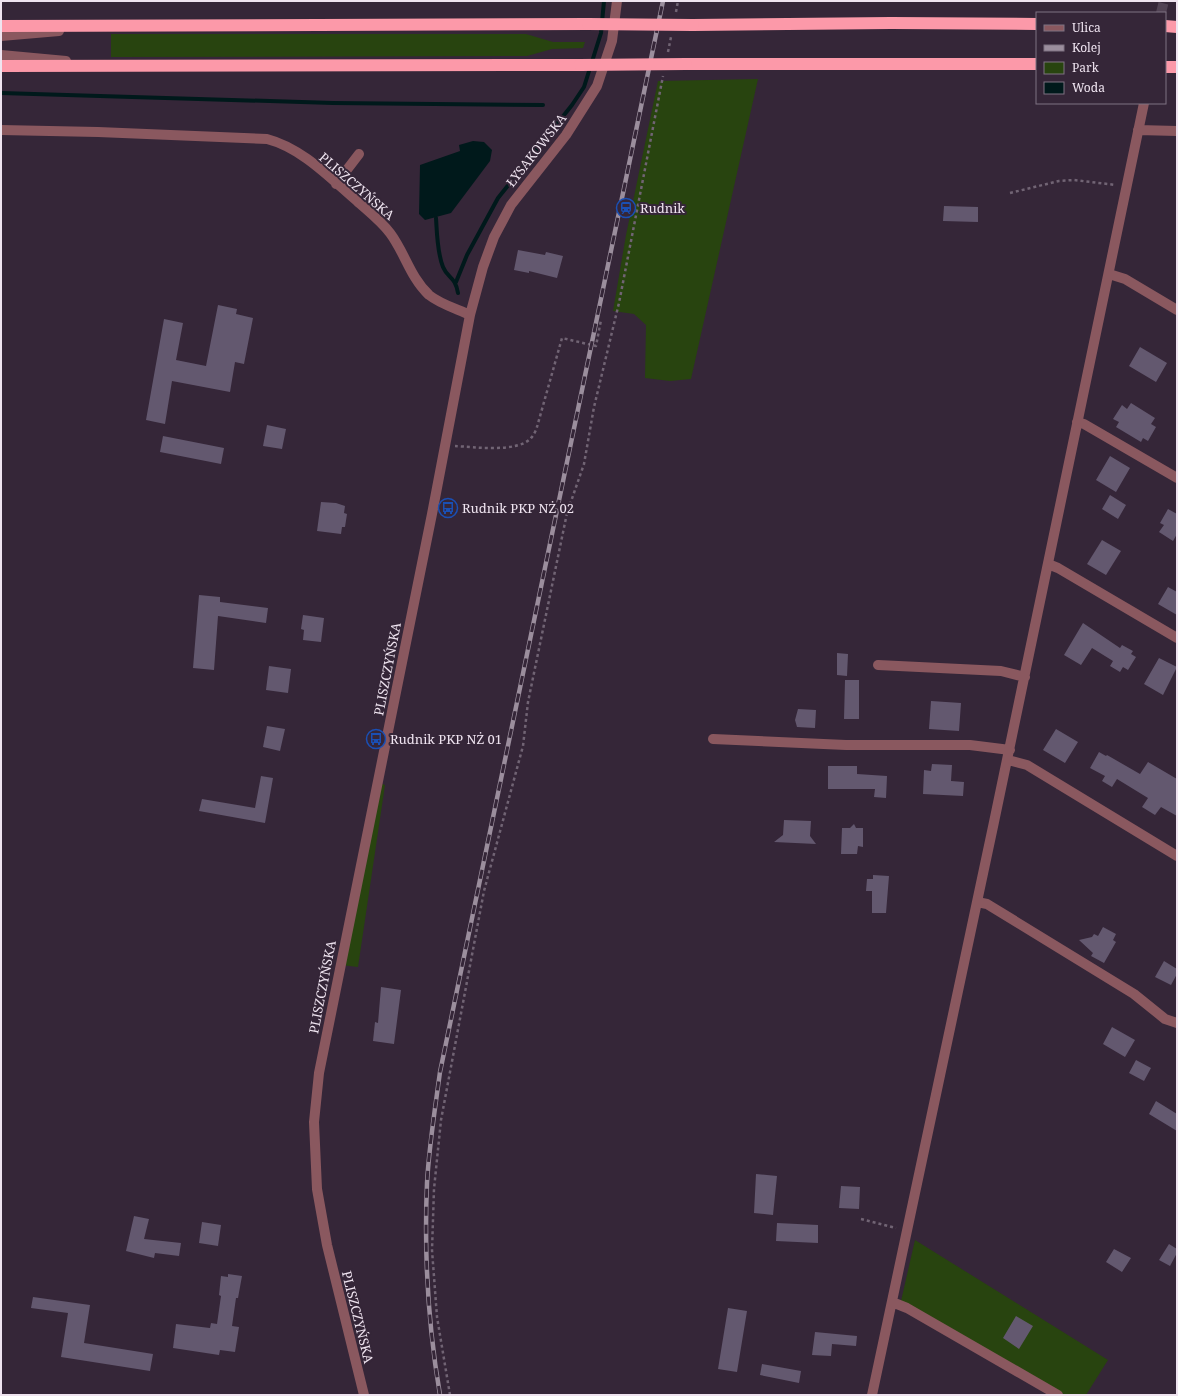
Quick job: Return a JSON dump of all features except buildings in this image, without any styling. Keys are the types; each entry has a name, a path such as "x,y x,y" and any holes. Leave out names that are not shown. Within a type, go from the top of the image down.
{"highway":[{"path":"1,26 693,25 891,23 1036,24"},
{"path":"1166,26 1177,27"},
{"path":"1,66 1036,64"},
{"path":"1166,67 1177,67"}],"street":[{"name":"ŁYSAKOWSKA","path":"470,315 482,266 503,220 519,194 578,117 597,86 612,41 617,1"},
{"path":"1,36 109,26"},
{"path":"1,55 114,66"},
{"path":"872,1395 1009,755 1144,104"},
{"name":"PLISZCZYŃSKA","path":"1,130 98,132 267,140 288,148 313,164 389,232 398,244 413,276 436,300 470,315 384,755 343,947 319,1073 316,1098 314,1148 319,1204 327,1245 364,1395"},
{"path":"1138,130 1177,131"},
{"path":"336,184 358,154"},
{"path":"1109,274 1125,279 1177,310"},
{"path":"1077,422 1084,424 1177,478"},
{"path":"1048,564 1058,568 1177,638"},
{"path":"878,665 1001,671 1025,677"},
{"path":"713,739 846,745 970,745 1009,755 1177,856"},
{"path":"977,902 987,904 1134,994 1165,1019 1177,1023"},
{"path":"892,1302 907,1308 1058,1395"}],"path":[{"path":"675,16 678,1"},
{"path":"667,60 672,30"},
{"path":"450,1395 437,1317 432,1250 434,1189 442,1120 484,891 523,746 528,702 566,520 584,464 594,407 619,303 664,74"},
{"path":"1010,192 1059,180 1096,182 1127,187"},
{"path":"444,446 501,449 531,439 537,427 562,338 596,346 601,320"},
{"path":"861,1219 907,1231"}],"green space":[{"path":"111,34 526,34 553,42 585,42 583,48 552,49 527,56 111,57"},
{"path":"758,79 691,379 670,381 645,378 646,325 634,314 613,311 626,235 658,81"},
{"path":"380,783 385,785 358,967 341,965"},
{"path":"915,1240 1108,1360 1086,1395 1065,1395 901,1301"}],"water":[{"path":"473,141 484,142 492,150 490,161 451,213 425,220 419,214 420,165 460,151 459,145"}],"waterway":[{"path":"456,282 467,255 498,198 572,105 584,87 601,33 604,1"},
{"path":"1,93 333,103 543,105"},
{"path":"436,218 441,261 445,271 455,283 458,293"}],"tunnel":[{"path":"1161,12 1164,1"}],"railway":[{"path":"440,1395 432,1342 426,1236 428,1169 440,1072 663,1"}],"place":[{"name":"Rudnik","path":"626,208"},
{"name":"Rudnik PKP NŻ 02","path":"448,508"},
{"name":"Rudnik PKP NŻ 01","path":"376,739"}]}
